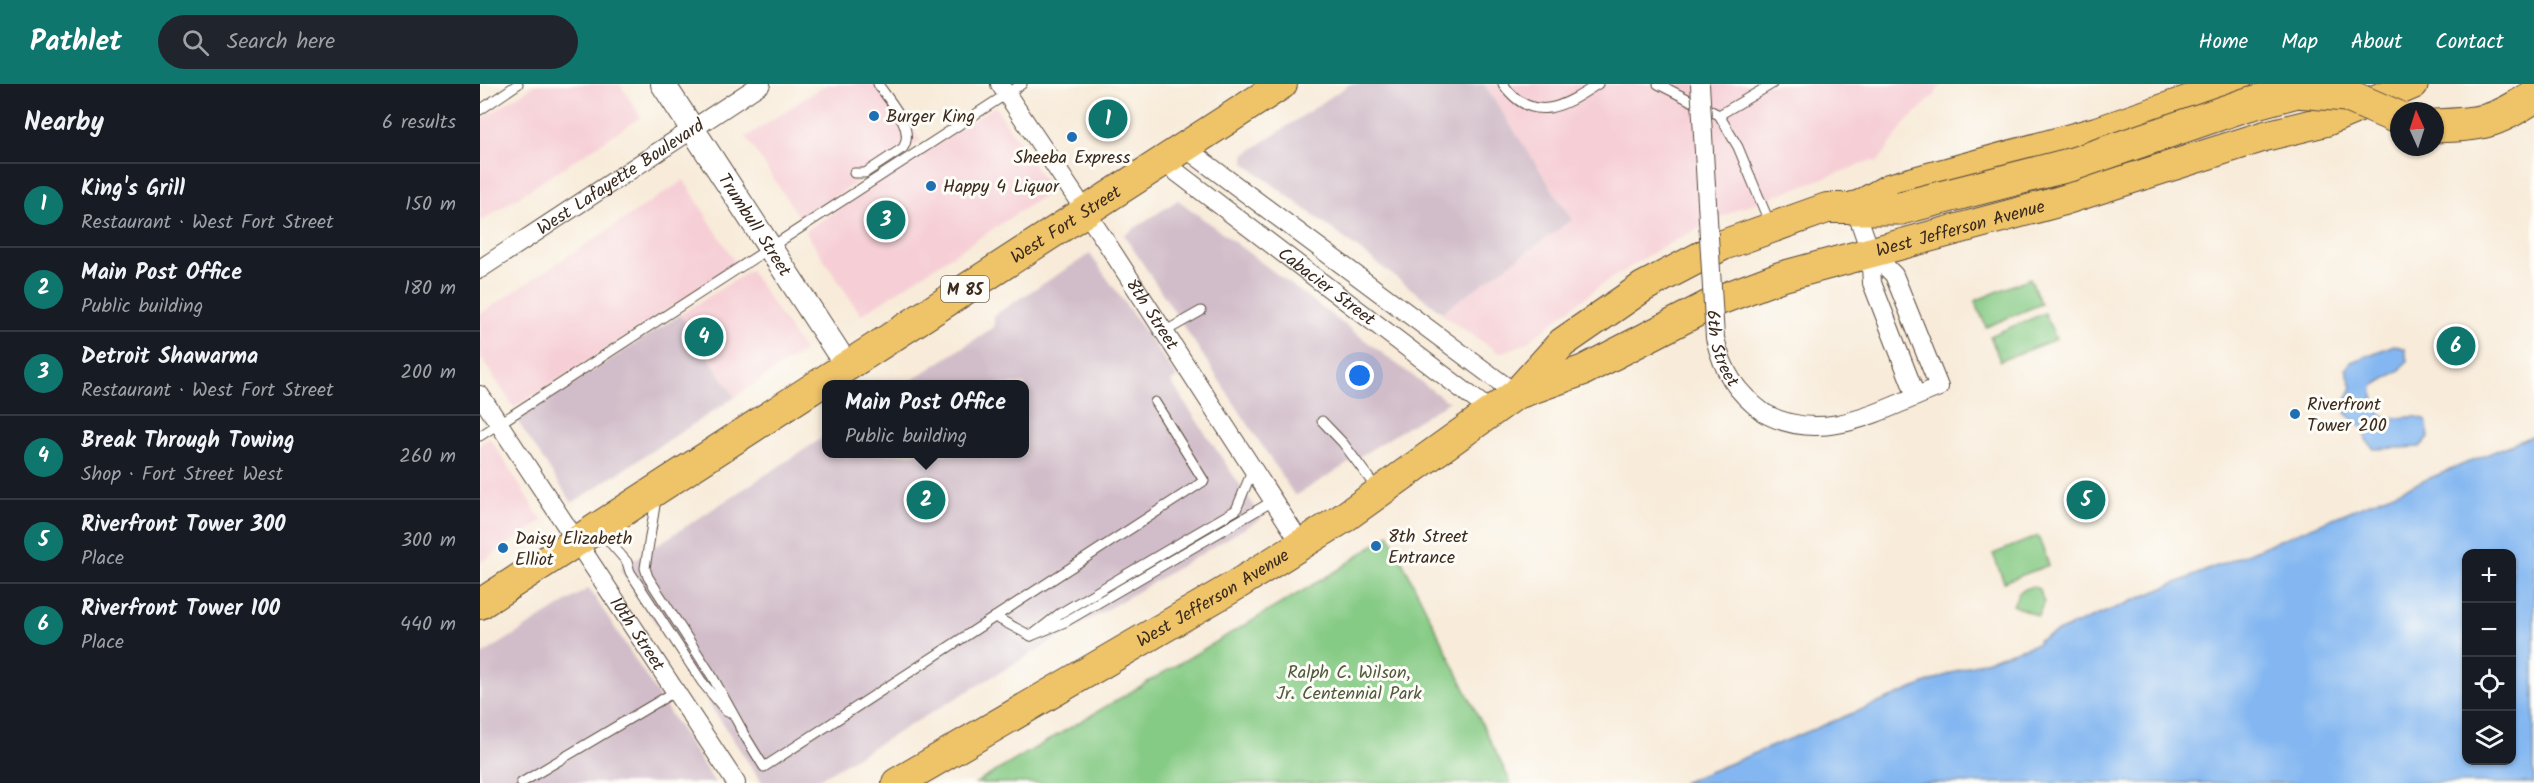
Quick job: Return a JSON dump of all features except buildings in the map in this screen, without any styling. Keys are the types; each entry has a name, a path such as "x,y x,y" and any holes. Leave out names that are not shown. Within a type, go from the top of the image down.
{"highway":[{"path":"1855,208 1901,208 2073,164 2245,105 2297,90 2346,95 2390,114"},
{"path":"2444,126 2475,124 2506,115 2534,96"}],"main road":[{"name":"M 85","path":"1173,154 1282,84"},
{"name":"West Jefferson Avenue","path":"897,783 1302,545 1380,493 1516,394 1562,343 1643,287 1723,245 1827,208 1855,208 1889,189 2100,131 2236,84"},
{"name":"West Jefferson Avenue","path":"1516,394 1584,370 1719,300 1780,277 2054,203 2265,136 2326,121 2413,84"},
{"name":"West Fort Street","path":"847,366 1173,154"},
{"path":"1719,300 1702,304 1692,301 1689,284 1696,276 1777,239 1807,216"},
{"name":"M 85","path":"826,380 847,366"},
{"name":"M 85","path":"480,604 589,536 822,382"}],"street":[{"name":"Trumbull Street","path":"663,84 847,366"},
{"name":"West Lafayette Boulevard","path":"480,269 761,84"},
{"name":"6th Street","path":"1700,84 1715,338 1719,355 1731,382 1739,393 1764,412 1790,424 1825,427 1860,419 1939,387 1894,275 1870,251"},
{"name":"8th Street","path":"1010,87 1084,212 1302,545"},
{"name":"Cabacier Street","path":"1173,154 1516,394"},
{"name":"Cabacier Street","path":"1173,154 1492,412"},
{"path":"1855,208 1870,251 1872,283 1916,396"},
{"name":"10th Street","path":"480,394 499,424 589,536 676,690 736,783"}],"lane":[{"path":"480,110 519,84"},
{"path":"854,173 865,172 903,148 906,143 907,129 878,84"},
{"path":"1503,84 1524,104 1548,109 1560,107 1598,84"},
{"path":"1658,84 1719,115 1738,147 1772,228"},
{"path":"1719,115 1772,84"},
{"path":"480,436 770,249 1010,87"},
{"path":"1164,332 1201,311"},
{"path":"589,536 627,562 630,572 702,682 740,728 764,767 1204,481 1155,402"},
{"path":"1322,421 1343,443 1380,493"},
{"path":"1030,636 1059,614 1236,510 1253,469"},
{"path":"657,491 645,568 648,577 712,676 742,730 740,728"},
{"path":"1030,636 1065,622 1274,501"},
{"path":"995,616 1030,636"},
{"path":"521,783 676,690"}],"shaded area":[{"path":"536,84 620,84 641,117 480,222 480,120"},
{"path":"827,84 883,84 921,141 800,219 746,137"},
{"path":"1350,84 1484,84 1572,220 1442,312 1244,163 1244,155"},
{"path":"1484,84 1941,84 1935,95 1906,122 1878,162 1871,161 1738,209 1664,246 1604,283 1523,345 1499,353 1440,313 1572,220"},
{"path":"995,106 1051,191 861,315 805,231"},
{"path":"684,180 737,265 514,408 480,356 480,314"},
{"path":"1178,200 1445,400 1450,401 1295,496 1124,235"},
{"path":"1090,254 1177,377 1171,382 1262,518 812,783 762,783 620,569 822,438 822,458 1029,458 1029,380 912,380 994,327 994,315"},
{"path":"750,270 804,351 735,397 680,315"},
{"path":"680,315 735,397 572,503 516,419"},
{"path":"490,438 542,521 480,563 480,444"},
{"path":"589,588 715,783 480,783 480,656"}],"green space":[{"path":"2030,278 2041,304 1986,327 1975,301"},
{"path":"2045,313 2056,339 2000,361 1990,336"},
{"name":"Ralph C. Wilson, Jr. Centennial Park","path":"1389,534 1511,783 976,783 1338,570"},
{"path":"2038,536 2049,565 2004,582 1993,554"},
{"path":"2032,586 2039,589 2044,602 2038,616 2013,605 2019,592"}],"water":[{"path":"2394,345 2405,349 2407,361 2400,370 2373,386 2375,405 2385,417 2419,417 2426,420 2429,437 2420,447 2374,449 2366,440 2363,428 2345,413 2344,404 2352,387 2346,369 2351,362"},
{"path":"2534,435 2534,783 1682,783 1961,669 2039,643 2038,640"}],"place":[{"name":"Burger King","path":"874,116"},
{"name":"King's Grill","path":"1108,119"},
{"name":"Sheeba Express","path":"1072,137"},
{"name":"Happy 4 Liquor","path":"931,186"},
{"name":"Detroit Shawarma","path":"886,220"},
{"name":"Break Through Towing","path":"704,337"},
{"name":"Riverfront Tower 100","path":"2456,346"},
{"name":"Riverfront Tower 200","path":"2295,414"},
{"name":"Main Post Office","path":"926,500"},
{"name":"Riverfront Tower 300","path":"2086,500"},
{"name":"8th Street Entrance","path":"1376,546"},
{"name":"Daisy Elizabeth Elliot","path":"503,548"}]}
